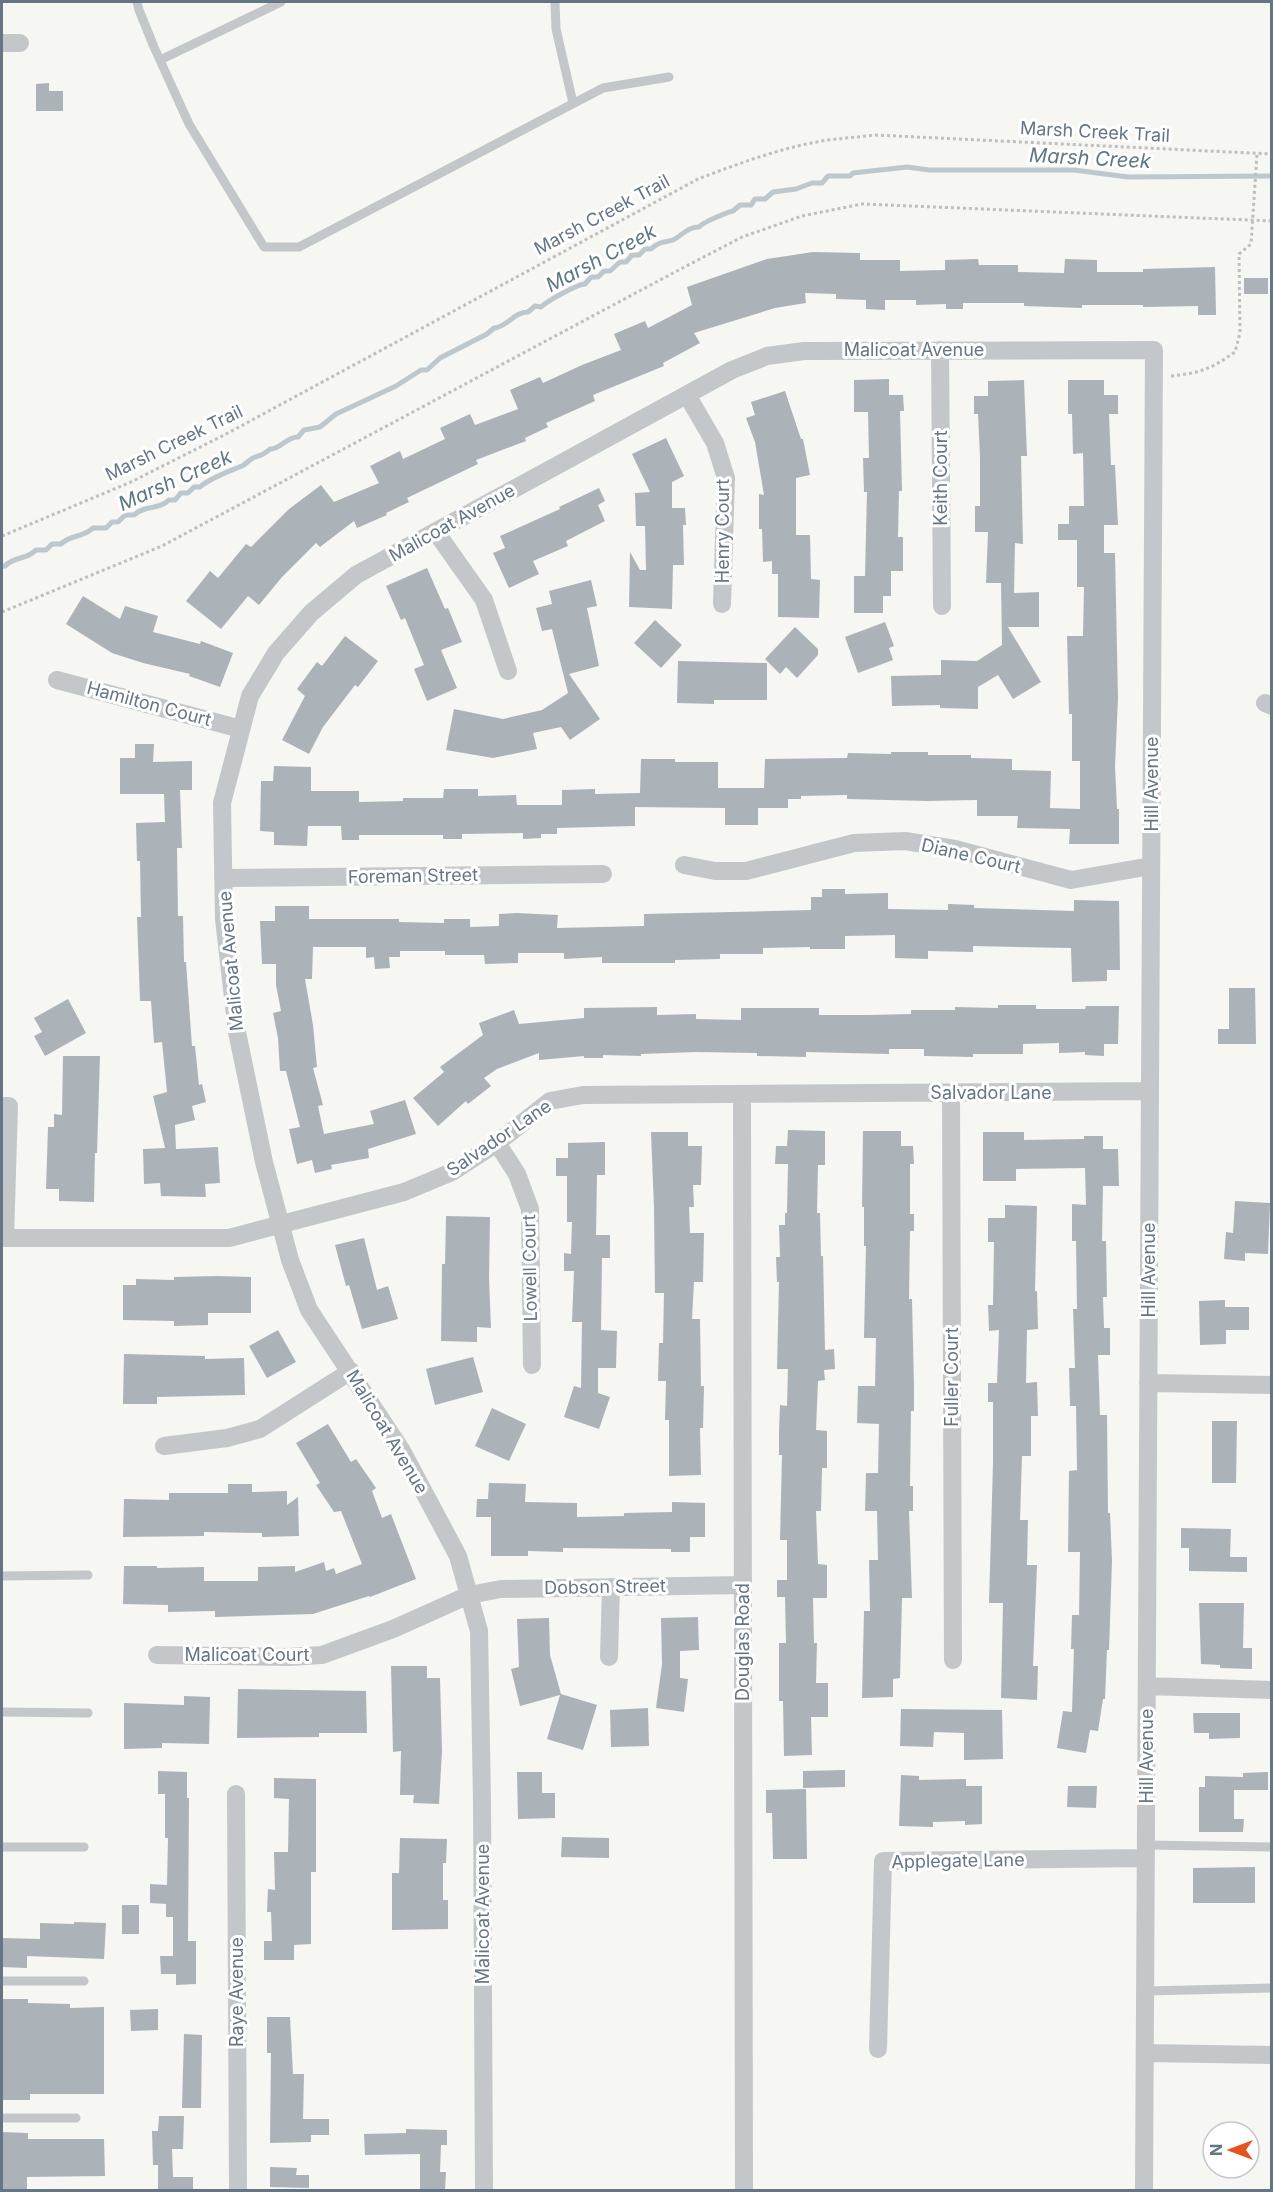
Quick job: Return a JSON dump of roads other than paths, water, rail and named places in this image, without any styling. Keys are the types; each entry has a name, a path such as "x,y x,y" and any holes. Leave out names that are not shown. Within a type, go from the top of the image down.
{"street":[{"name":"Keith Court","path":"940,350 942,606"},
{"name":"Malicoat Avenue","path":"484,2190 478,1631 458,1556 402,1450 309,1310 290,1260 264,1162 237,1032 224,920 222,803 250,696 276,653 311,613 356,575 732,370 767,356 804,351 1154,350"},
{"name":"Hill Avenue","path":"1144,2190 1154,350"},
{"name":"Henry Court","path":"687,395 715,443 726,478 722,604"},
{"path":"435,532 484,600 508,671"},
{"name":"Hamilton Court","path":"57,680 242,729"},
{"name":"Diane Court","path":"684,865 715,871 746,871 854,843 905,842 955,849 1071,880 1151,866"},
{"name":"Foreman Street","path":"223,878 603,874"},
{"name":"Salvador Lane","path":"3,1238 228,1238 404,1192 452,1172 497,1143 550,1101 583,1095 1150,1091"},
{"name":"Fuller Court","path":"951,1093 953,1660"},
{"name":"Douglas Road","path":"742,1094 744,2190"},
{"path":"2,1106 9,1106 3,1238"},
{"name":"Lowell Court","path":"497,1143 517,1174 530,1209 532,1365"},
{"path":"165,1446 226,1438 260,1429 351,1371"},
{"path":"1148,1383 1272,1385"},
{"name":"Dobson Street","path":"469,1595 501,1589 743,1585"},
{"path":"609,1657 611,1587"},
{"name":"Malicoat Court","path":"157,1655 289,1657 322,1655 393,1629 469,1595"},
{"path":"1147,1686 1272,1690"},
{"name":"Raye Avenue","path":"236,1794 238,2190"},
{"name":"Applegate Lane","path":"878,2049 883,1861 1146,1851"},
{"path":"1145,2053 1272,2055"}],"lane":[{"path":"137,2 189,124 264,247 298,246 603,88 669,77"},
{"path":"160,60 281,2"},
{"path":"555,2 556,30 573,103"},
{"path":"2,1576 88,1575"},
{"path":"2,1712 88,1713"},
{"path":"2,1847 84,1847"},
{"path":"1146,1851 1272,1847"},
{"path":"2,1981 84,1981"},
{"path":"1145,1991 1272,1988"},
{"path":"2,2118 76,2118"}],"waterway":[{"name":"Marsh Creek","path":"2,566 36,550 46,550 52,544 61,544 93,528 106,528 112,522 118,522 125,515 134,515 169,500 175,500 181,493 188,493 194,487 200,487 270,449 298,437 304,430 320,427 336,414 396,386 421,370 427,370 440,358 487,334 519,314 528,312 535,306 541,307 563,293 585,284 591,277 598,277 604,271 610,271 620,262 626,262 632,255 639,255 645,249 651,249 659,243 673,240 688,230 733,211 740,205 751,205 755,199 765,199 773,192 796,189 812,183 822,183 828,176 850,176 853,173 907,167 929,170 1074,170 1128,177 1272,176"}]}
